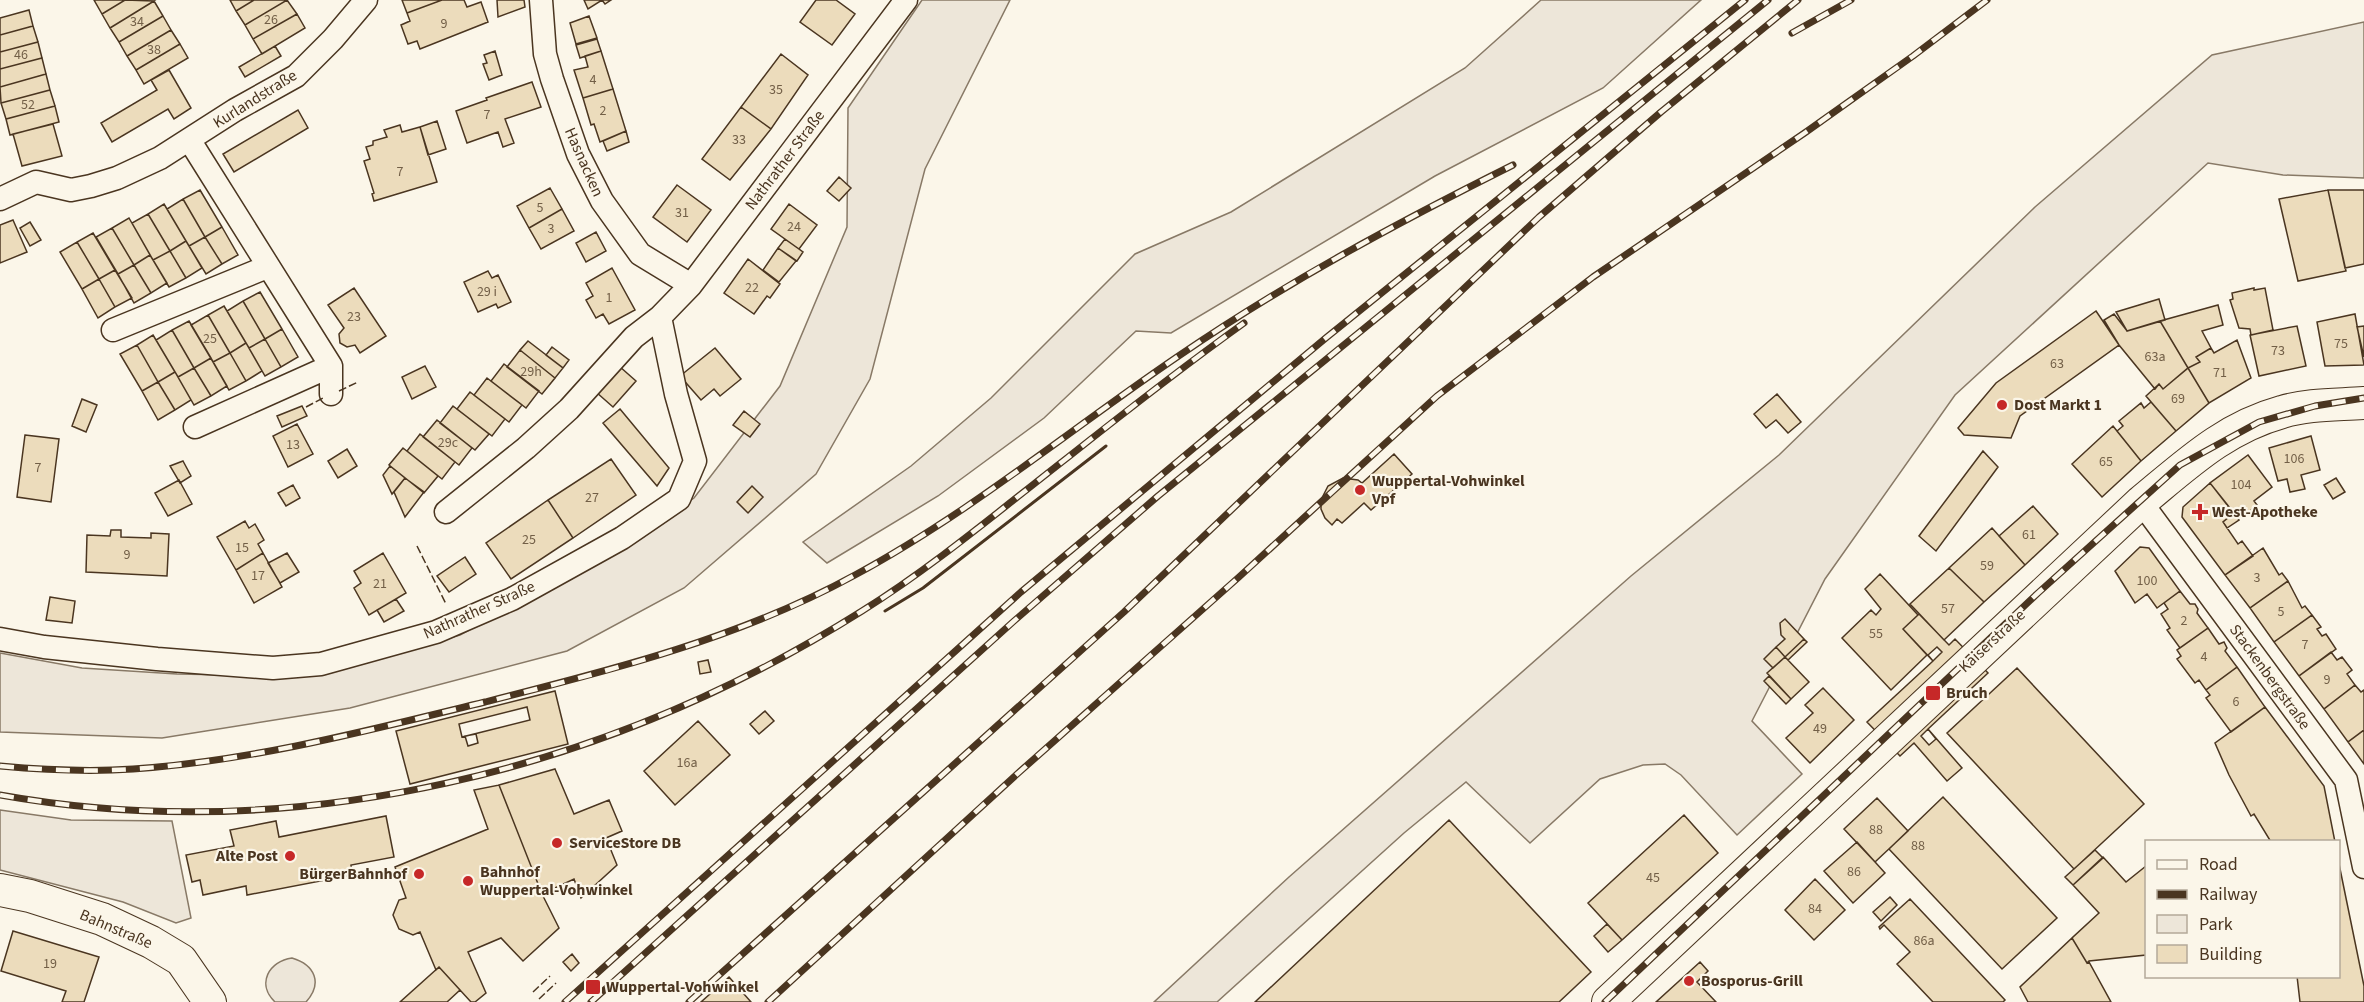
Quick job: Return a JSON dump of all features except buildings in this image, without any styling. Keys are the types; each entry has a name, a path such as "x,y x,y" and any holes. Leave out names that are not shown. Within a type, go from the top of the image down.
{"main road":[{"name":"Kaiserstraße","path":"1608,1002 2140,502 2214,442 2247,424 2284,411 2364,403"},
{"name":"Bahnstraße","path":"0,890 30,896 102,919 151,942 181,960 210,1002"}],"street":[{"name":"Kurlandstraße","path":"0,199 36,182 71,190 108,181 144,167 296,75 327,45 366,0"},
{"name":"Hasnacken","path":"541,0 545,54 552,79 578,154 602,201 640,254 692,285"},
{"name":"Nathrather Straße","path":"446,512 535,440 569,409 634,337 660,317 692,285 906,0"},
{"path":"190,141 331,366 331,394"},
{"path":"113,330 267,267"},
{"name":"Nathrather Straße","path":"0,639 44,647 157,659 297,668 321,664 436,632 512,599 622,538 679,499 695,461 676,394 660,317"},
{"path":"195,427 331,366"},
{"name":"Stackenbergstraße","path":"2140,502 2346,780 2364,867"}],"green space":[{"path":"922,0 1010,0 925,169 870,379 816,474 684,588 567,651 350,708 162,738 0,732 0,653 82,668 177,674 277,676 356,665 460,635 625,545 694,498 780,386 847,227 848,108"},
{"path":"1541,0 1701,0 1603,88 1435,176 1171,333 1136,331 1044,418 938,496 827,563 803,542 911,466 991,398 1135,254 1231,212 1465,68"},
{"path":"2364,22 2364,178 2283,175 2208,163 1955,395 1825,579 1752,721 1802,774 1737,835 1681,775 1665,764 1643,765 1600,779 1530,843 1466,782 1404,833 1217,1002 1154,1002 1289,877 1631,576 1779,455 2035,207 2212,55"},
{"path":"0,810 71,820 172,821 191,918 176,923 123,902 0,870"},
{"path":"292,958 311,970 314,975 314,988 306,1002 275,1002 266,988 268,974 277,964"}],"railway":[{"path":"565,1002 1021,592 1327,337 1745,0"},
{"path":"591,1002 1014,621 1158,496 1768,0"},
{"path":"689,1002 1124,612 1539,217 1661,112 1798,0"},
{"path":"1792,33 1851,0"},
{"path":"768,1002 1437,396 1593,277 1806,132 1987,0"},
{"path":"0,766 34,769 116,770 178,765 266,752 398,723 580,678 674,650 767,617 855,575 939,525 1180,355 1301,278 1385,231 1513,165"},
{"path":"0,795 112,809 225,811 337,802 448,783 556,754 662,715 764,667 889,594 1244,323"},
{"path":"1605,1002 2038,593 2180,465 2259,422 2315,406 2364,398"}],"fence":[{"path":"339,391 358,382"},
{"path":"306,407 325,397"},
{"path":"417,546 446,604"},
{"path":"533,992 550,976"},
{"path":"539,999 556,983"}],"wall":[{"path":"885,611 923,588 1106,446"}],"place":[{"name":"Dost Markt 1","path":"2002,405"},
{"name":"Wuppertal-Vohwinkel Vpf","path":"1360,490"},
{"name":"West-Apotheke","path":"2200,512"},
{"name":"Bruch","path":"1933,693"},
{"name":"ServiceStore DB","path":"557,843"},
{"name":"Alte Post","path":"290,856"},
{"name":"BürgerBahnhof","path":"419,874"},
{"name":"Bahnhof Wuppertal-Vohwinkel","path":"468,881"},
{"name":"Bosporus-Grill","path":"1689,981"},
{"name":"Wuppertal-Vohwinkel","path":"593,987"}]}
